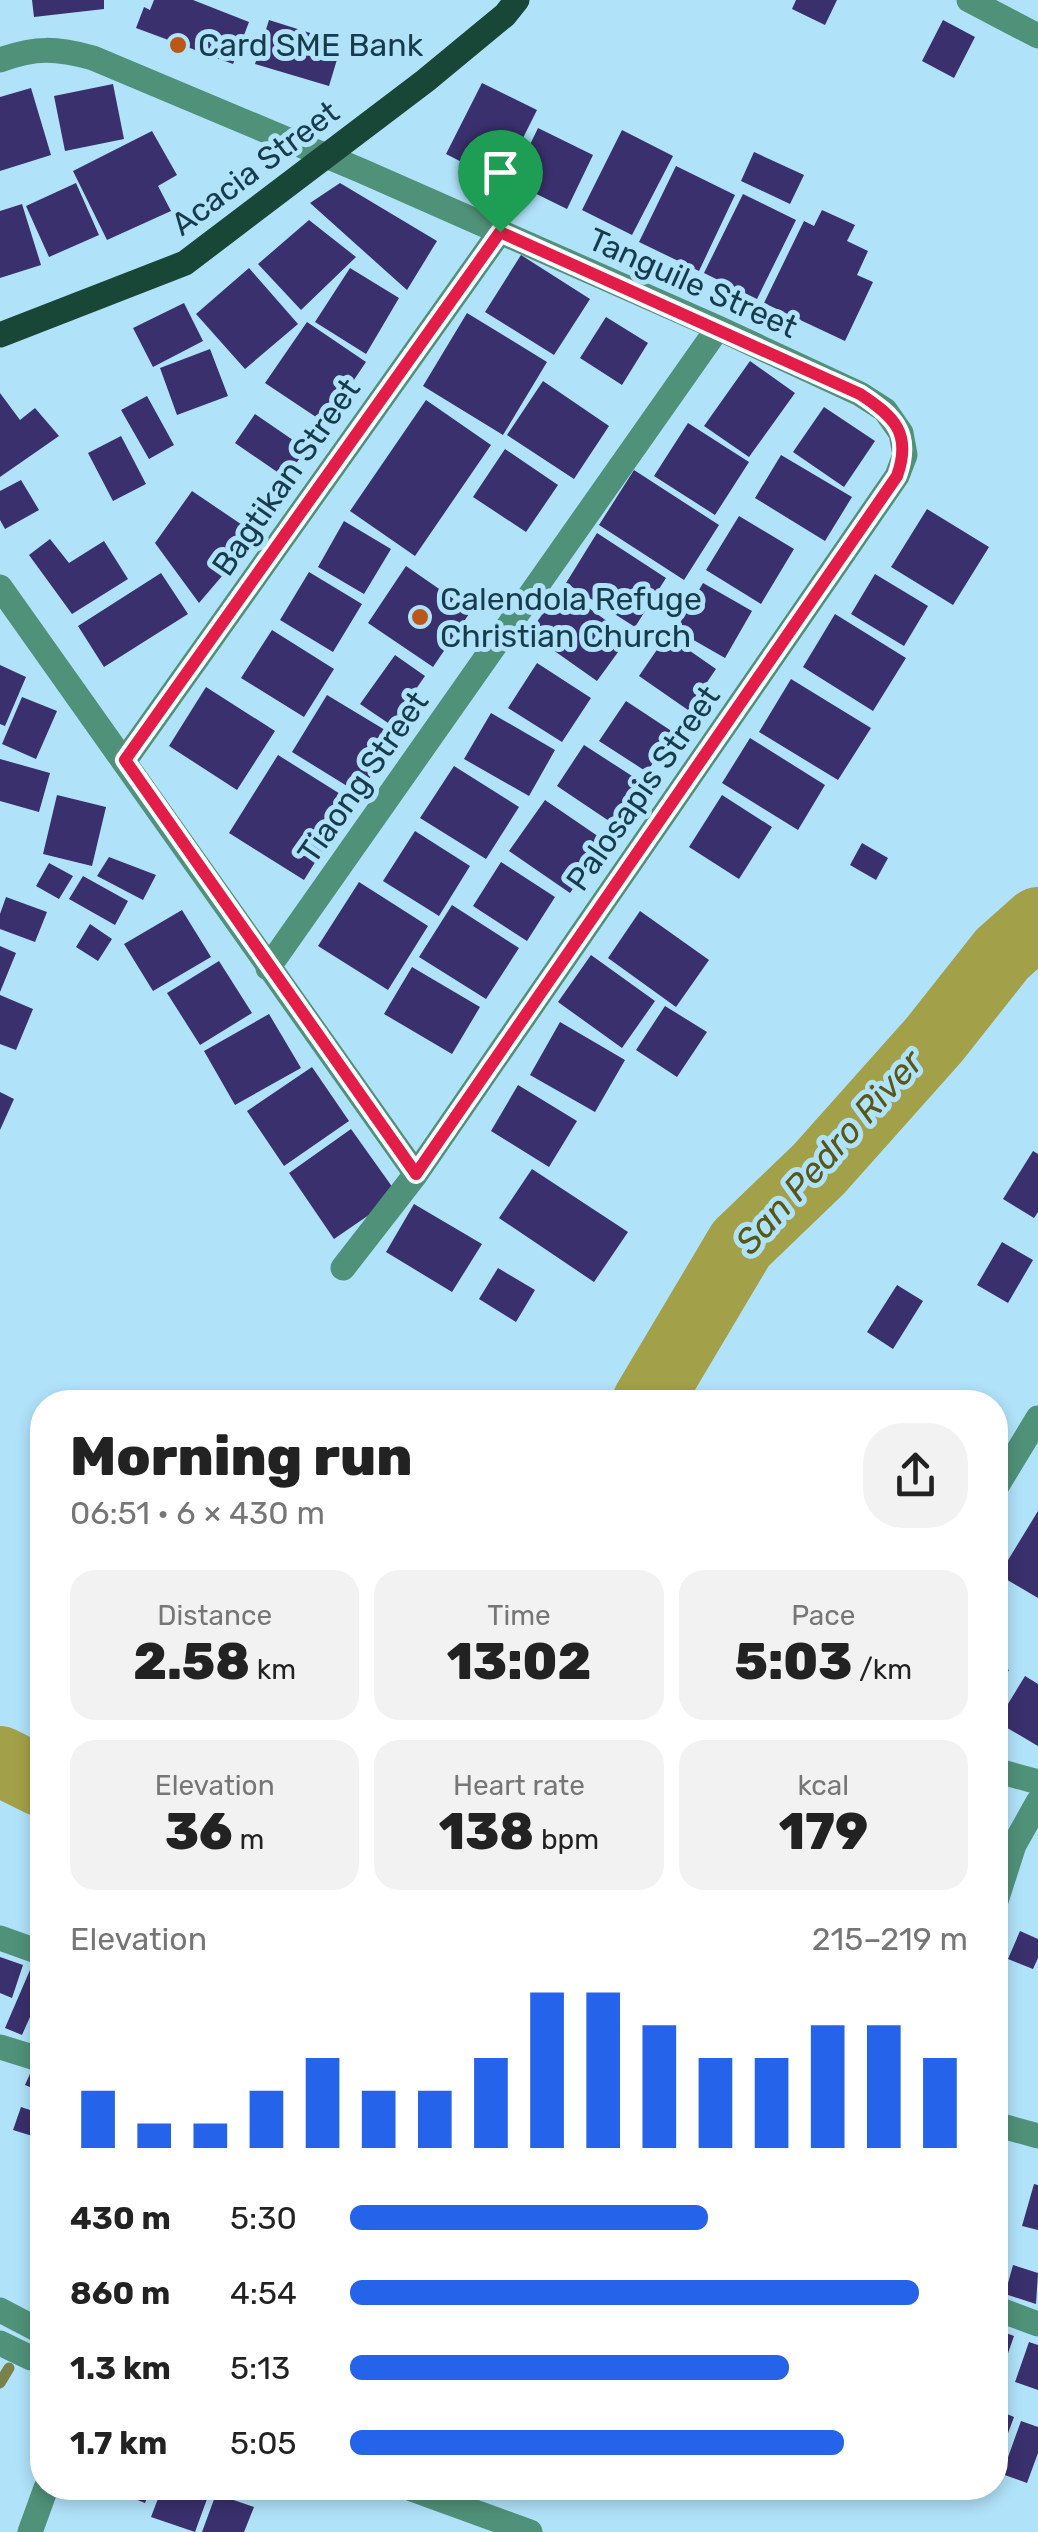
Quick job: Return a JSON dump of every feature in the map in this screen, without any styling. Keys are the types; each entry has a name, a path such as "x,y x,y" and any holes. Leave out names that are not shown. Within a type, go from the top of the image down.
{"main road":[{"name":"Acacia Street","path":"0,335 185,263 426,81 505,15 517,0"}],"street":[{"path":"970,0 1038,36"},
{"name":"Tanguile Street","path":"0,60 23,52 57,48 92,58 325,155 718,328 860,394 885,410 901,433"},
{"name":"Bagtikan Street","path":"125,760 500,232"},
{"name":"Tiaong Street","path":"268,968 718,328"},
{"name":"Palosapis Street","path":"343,1268 416,1174 897,476 905,455 901,433"},
{"path":"0,587 416,1174"},
{"path":"1008,1468 1038,1418"},
{"path":"1008,1774 1038,1782"},
{"path":"1008,1864 1038,1802"},
{"path":"0,1938 30,1949"},
{"path":"0,2048 30,2057"},
{"path":"1008,2128 1038,2136"},
{"path":"0,2310 30,2326"},
{"path":"1008,2313 1038,2324"},
{"path":"0,2342 30,2357"},
{"path":"30,2532 42,2500"},
{"path":"442,2500 530,2532"}],"building":[{"path":"32,0 104,0 104,9 34,17"},
{"path":"154,0 193,0 249,22 233,64 136,28 144,7 150,10"},
{"path":"796,0 837,0 825,25 792,9"},
{"path":"269,20 342,43 329,86 255,64"},
{"path":"943,20 975,37 954,78 922,61"},
{"path":"482,83 537,110 501,182 446,154"},
{"path":"113,84 124,139 65,151 54,96"},
{"path":"31,88 51,155 0,171 0,97"},
{"path":"538,128 593,155 567,209 512,182"},
{"path":"622,130 673,156 632,235 582,210"},
{"path":"152,131 177,175 158,186 171,211 107,240 73,171"},
{"path":"754,152 804,175 790,204 741,181"},
{"path":"676,166 735,195 699,271 639,242"},
{"path":"76,183 99,235 49,257 26,206"},
{"path":"340,183 437,241 407,290 310,203"},
{"path":"743,194 796,220 757,299 704,273"},
{"path":"22,204 41,265 0,278 0,211"},
{"path":"822,210 855,225 847,241 868,251 857,275 873,282 845,341 764,303 804,221 814,226"},
{"path":"309,220 356,257 301,310 258,264"},
{"path":"521,255 590,299 554,355 485,312"},
{"path":"249,268 298,324 245,369 196,314"},
{"path":"350,268 399,298 366,354 315,322"},
{"path":"184,303 203,341 153,367 133,328"},
{"path":"467,313 547,362 503,435 423,386"},
{"path":"606,317 648,343 622,385 580,358"},
{"path":"307,322 366,362 325,423 265,383"},
{"path":"210,349 228,396 177,415 160,368"},
{"path":"750,361 795,393 749,457 704,426"},
{"path":"543,381 609,426 574,479 507,435"},
{"path":"0,393 20,420 35,408 59,436 0,477"},
{"path":"147,396 174,445 149,459 121,410"},
{"path":"426,400 491,445 415,556 350,511"},
{"path":"824,407 875,441 844,487 793,452"},
{"path":"255,414 306,449 286,478 235,443"},
{"path":"688,423 749,462 715,515 654,476"},
{"path":"121,436 146,484 113,501 88,453"},
{"path":"505,449 558,485 526,532 473,497"},
{"path":"781,455 852,497 825,541 755,498"},
{"path":"634,470 719,525 684,580 599,525"},
{"path":"21,480 39,510 5,529 0,520 0,491"},
{"path":"192,491 257,535 199,603 155,543"},
{"path":"927,509 989,547 953,605 891,567"},
{"path":"739,516 794,549 761,604 706,570"},
{"path":"344,521 391,549 364,594 318,567"},
{"path":"597,533 666,578 635,627 566,583"},
{"path":"50,539 69,563 104,541 128,579 72,614 29,555"},
{"name":"Calendola Refuge Christian Church","path":"406,566 471,611 433,667 368,623"},
{"path":"309,572 362,604 333,652 280,620"},
{"path":"161,573 188,614 104,667 78,626"},
{"path":"875,574 928,606 904,646 851,614"},
{"path":"703,583 752,611 725,658 676,630"},
{"path":"561,588 629,637 597,681 529,633"},
{"path":"835,614 906,658 873,711 803,667"},
{"path":"272,630 334,669 304,717 241,678"},
{"path":"667,635 716,669 688,710 639,676"},
{"path":"395,655 425,676 391,725 360,704"},
{"path":"537,663 591,698 562,742 508,708"},
{"path":"0,665 26,677 5,726 0,724"},
{"path":"791,679 871,728 838,780 759,732"},
{"path":"206,687 275,731 237,790 169,746"},
{"path":"327,695 395,736 360,794 292,752"},
{"path":"22,697 57,711 36,759 2,744"},
{"path":"626,701 673,732 647,772 599,741"},
{"path":"491,713 555,750 529,796 464,759"},
{"path":"750,738 825,785 798,830 722,783"},
{"path":"584,745 646,785 618,827 557,786"},
{"path":"278,755 353,802 304,880 229,833"},
{"path":"0,759 50,773 39,812 0,801"},
{"path":"454,766 519,807 486,859 420,818"},
{"path":"57,795 106,807 92,866 43,854"},
{"path":"722,795 772,827 739,879 689,847"},
{"path":"545,800 605,841 570,893 509,851"},
{"path":"415,831 470,866 439,916 383,881"},
{"path":"862,843 888,858 876,880 850,865"},
{"path":"109,857 156,875 143,900 97,876"},
{"path":"501,862 555,897 527,941 473,906"},
{"path":"49,863 73,876 59,899 36,886"},
{"path":"83,876 128,901 115,925 69,899"},
{"path":"359,882 428,926 388,990 318,946"},
{"path":"6,897 47,912 35,942 0,929"},
{"path":"452,905 519,948 486,999 419,957"},
{"path":"182,910 211,957 153,991 124,944"},
{"path":"640,911 709,960 676,1007 608,958"},
{"path":"90,924 112,939 98,961 76,947"},
{"path":"0,946 16,953 0,992"},
{"path":"591,955 655,1001 622,1048 558,1002"},
{"path":"219,961 252,1013 200,1045 167,993"},
{"path":"412,967 480,1007 452,1054 384,1014"},
{"path":"0,995 33,1009 16,1050 0,1044"},
{"path":"665,1006 707,1032 677,1077 636,1050"},
{"path":"269,1014 301,1068 235,1105 204,1051"},
{"path":"560,1022 625,1060 595,1112 530,1075"},
{"path":"312,1067 349,1121 284,1166 247,1111"},
{"path":"518,1085 577,1121 549,1167 491,1131"},
{"path":"0,1092 14,1099 0,1130"},
{"path":"351,1129 398,1195 334,1239 289,1173"},
{"path":"1033,1151 1038,1154 1038,1212 1034,1218 1003,1199"},
{"path":"532,1169 628,1232 594,1282 499,1218"},
{"path":"414,1204 482,1244 452,1292 386,1252"},
{"path":"1002,1242 1033,1260 1008,1303 977,1285"},
{"path":"498,1268 535,1290 516,1322 479,1299"},
{"path":"897,1285 923,1301 893,1349 867,1332"},
{"path":"1038,1511 1038,1598 1008,1580 1008,1560"},
{"path":"1025,1676 1038,1684 1038,1746 1008,1728 1008,1704"},
{"path":"1020,1931 1038,1939 1038,1958 1033,1969 1008,1959"},
{"path":"0,1957 23,1965 12,1998 0,1993"},
{"path":"30,1970 30,2017 22,2035 5,2028"},
{"path":"21,2107 30,2110 30,2135 13,2130"},
{"path":"1034,2184 1038,2185 1038,2230 1022,2226"},
{"path":"1013,2265 1038,2273 1036,2304 1008,2295"},
{"path":"1029,2342 1038,2345 1038,2390 1015,2382"},
{"path":"1021,2421 1038,2427 1038,2453 1027,2483 1008,2476 1008,2457"},
{"path":"157,2500 207,2500 195,2532 151,2517"},
{"path":"214,2500 234,2500 254,2507 244,2532 202,2532"}],"waterway":[{"name":"San Pedro River","path":"654,1390 741,1244 819,1169 934,1040 1002,954 1038,922"},
{"name":"San Pedro River","path":"0,1761 30,1776"},
{"path":"0,2383 9,2368"}],"place":[{"name":"Card SME Bank","path":"178,45"},
{"name":"Calendola Refuge Christian Church","path":"420,617"}],"route":[{"path":"500,232 860,394 885,410 901,433 905,455 897,476 416,1174 125,760 500,232"}]}
